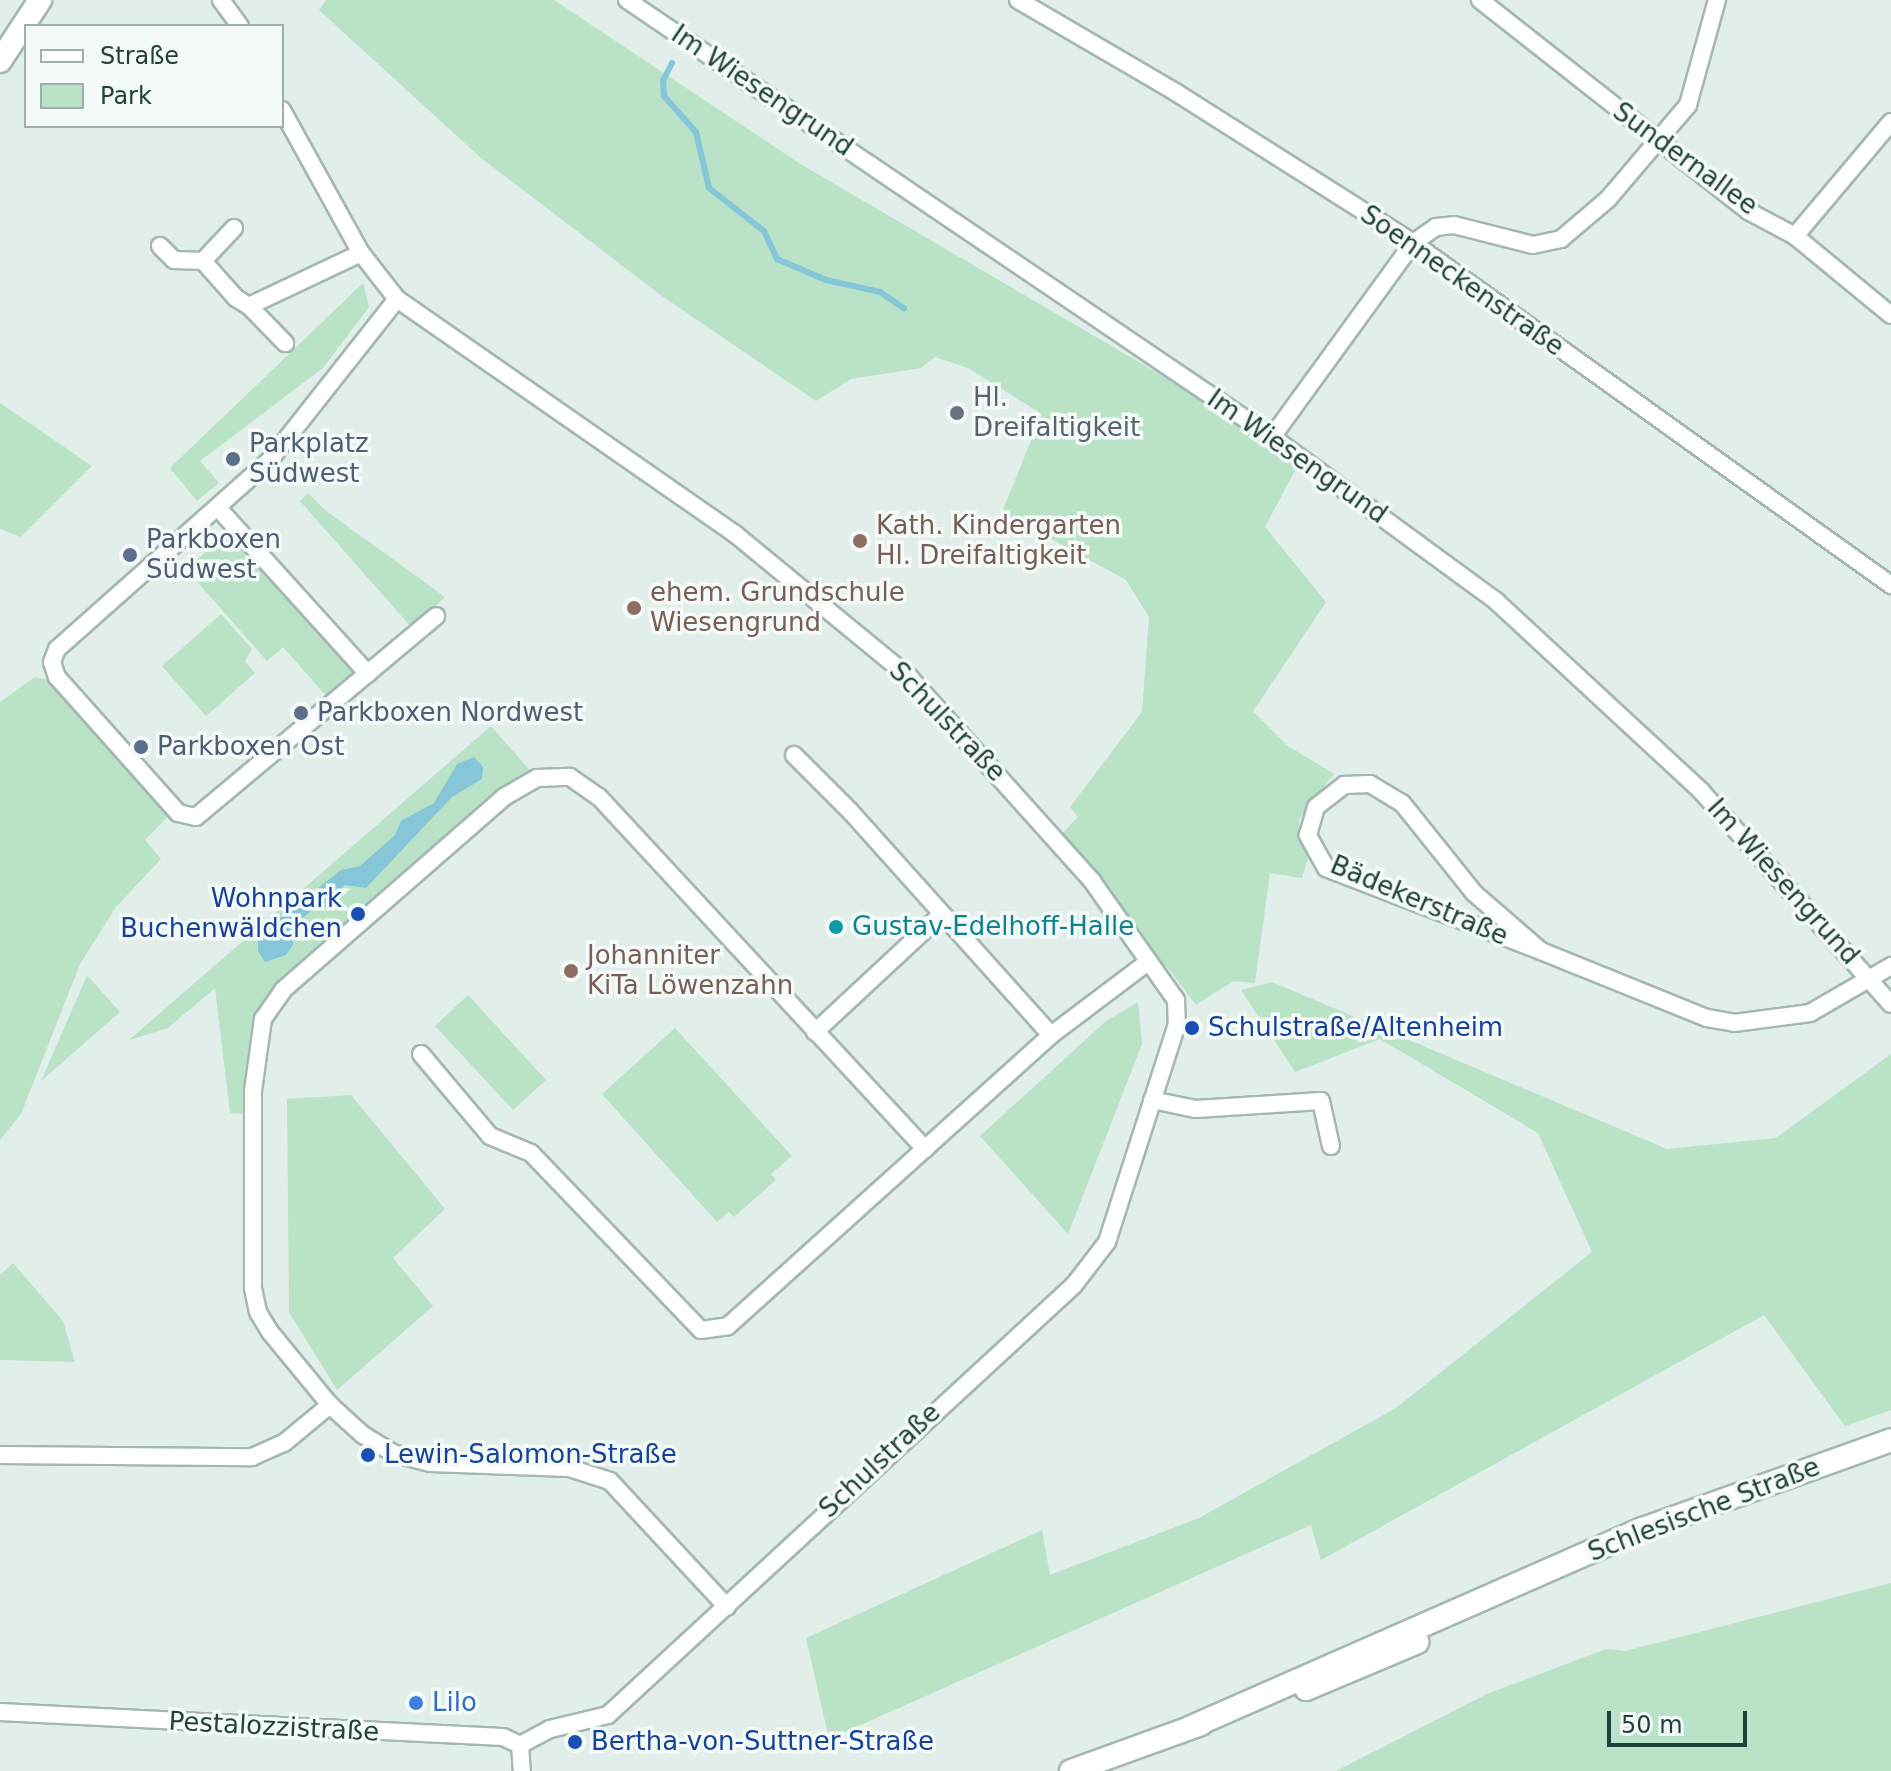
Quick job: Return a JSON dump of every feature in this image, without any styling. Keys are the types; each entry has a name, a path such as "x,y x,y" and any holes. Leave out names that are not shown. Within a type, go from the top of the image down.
{"main road":[{"path":"24,24 40,0"},
{"path":"0,61 24,24"},
{"name":"Schlesische Straße","path":"1071,1771 1189,1728 1643,1529 1891,1440"}],"street":[{"path":"221,0 239,24"},
{"name":"Im Wiesengrund","path":"627,0 1272,437 1496,601 1722,813 1891,1004"},
{"name":"Soenneckenstraße","path":"1018,0 1177,93 1413,243 1891,585"},
{"name":"Sundernallee","path":"1480,0 1748,211 1795,236 1891,315"},
{"path":"1272,437 1413,243 1436,227 1454,225 1510,243 1533,245 1561,239 1608,199 1688,105 1717,0"},
{"name":"Schulstraße","path":"284,114 361,253 397,299 735,534 910,678 1092,881 1148,962 1169,986 1178,1016 1107,1242 1074,1285 608,1715 550,1729 520,1745"},
{"path":"1795,236 1891,122"},
{"path":"203,261 234,228"},
{"path":"160,246 174,260 203,261 236,298 249,306 285,343"},
{"path":"249,306 361,253"},
{"path":"397,299 270,460 219,509 57,649 52,662 57,677 178,813 196,817 436,616"},
{"path":"219,509 368,674"},
{"path":"794,755 1051,1035"},
{"path":"727,1607 601,1476 569,1468 430,1463 393,1453 363,1435 330,1405 270,1332 258,1312 253,1288 253,1091 263,1019 283,990 504,797 537,778 570,777 599,797 925,1149"},
{"name":"Bädekerstraße","path":"1541,951 1474,893 1402,803 1370,784 1354,783 1327,794 1316,807 1308,835 1326,868 1707,1018 1734,1023 1810,1013 1873,981 1891,966"},
{"path":"815,1032 941,915"},
{"path":"421,1054 490,1136 531,1153 701,1330 728,1326 1051,1035 1148,962"},
{"path":"1152,1100 1196,1109 1321,1101 1331,1146"},
{"path":"0,1455 252,1457 284,1443 330,1405"},
{"name":"Pestalozzistraße","path":"0,1712 503,1737 520,1745"},
{"path":"520,1745 522,1771"}],"green space":[{"path":"326,0 554,0 802,165 1238,420 1299,463 1265,527 1326,602 1253,711 1288,746 1334,774 1299,819 1301,838 1310,852 1302,878 1270,873 1255,983 1233,981 1196,1005 1168,968 1142,948 1124,910 1060,836 1078,817 1070,807 1142,712 1149,617 1126,580 1002,512 1042,414 968,368 935,357 921,368 851,379 816,401 662,296 481,158 319,10"},
{"path":"363,283 369,307 323,368 200,461 219,483 197,501 170,468"},
{"path":"0,403 92,466 21,537 0,529"},
{"path":"308,493 325,510 445,597 412,628 300,501"},
{"path":"238,524 363,670 328,698 283,647 267,661 186,569"},
{"path":"221,614 252,649 245,661 255,673 206,716 162,666"},
{"path":"35,677 47,680 169,815 145,840 161,859 116,907 80,964 21,1114 0,1140 0,702"},
{"path":"491,726 533,774 294,989 260,1029 249,1055 248,1114 230,1113 215,988 168,1028 129,1040"},
{"path":"87,975 120,1012 41,1081 79,994"},
{"path":"1272,982 1667,1149 1776,1138 1891,1054 1891,1410 1845,1426 1764,1315 1321,1560 1311,1525 829,1739 806,1638 1042,1530 1050,1575 1199,1518 1396,1408 1592,1252 1538,1133 1380,1039 1295,1072 1241,990"},
{"path":"468,995 546,1080 513,1110 435,1026"},
{"path":"1138,1002 1142,1044 1068,1234 980,1136 1106,1021"},
{"path":"675,1028 792,1156 771,1174 776,1180 734,1217 729,1212 717,1222 602,1094"},
{"path":"351,1095 445,1209 393,1258 433,1306 337,1390 289,1312 287,1099"},
{"path":"13,1263 63,1321 75,1362 0,1360 0,1275"},
{"path":"1891,1583 1891,1771 1336,1771 1487,1694 1606,1649 1625,1651"}],"water":[{"path":"474,757 483,767 482,779 452,797 366,888 345,885 328,907 318,905 292,927 293,945 286,955 265,962 258,951 258,937 265,930 341,870 360,866 395,835 401,821 434,803 457,764"}],"waterway":[{"path":"672,63 663,81 664,96 696,132 709,188 764,231 777,259 826,280 880,292 904,308"}],"place":[{"name":"Hl. Dreifaltigkeit","path":"957,413"},
{"name":"Parkplatz Südwest","path":"233,459"},
{"name":"Kath. Kindergarten Hl. Dreifaltigkeit","path":"860,541"},
{"name":"Parkboxen Südwest","path":"130,555"},
{"name":"ehem. Grundschule Wiesengrund","path":"634,608"},
{"name":"Parkboxen Nordwest","path":"301,713"},
{"name":"Parkboxen Ost","path":"141,747"},
{"name":"Wohnpark Buchenwäldchen","path":"358,914"},
{"name":"Gustav-Edelhoff-Halle","path":"836,927"},
{"name":"Johanniter KiTa Löwenzahn","path":"571,971"},
{"name":"Schulstraße/Altenheim","path":"1192,1028"},
{"name":"Lewin-Salomon-Straße","path":"368,1455"},
{"name":"Lilo","path":"416,1703"},
{"name":"Bertha-von-Suttner-Straße","path":"575,1742"}]}
